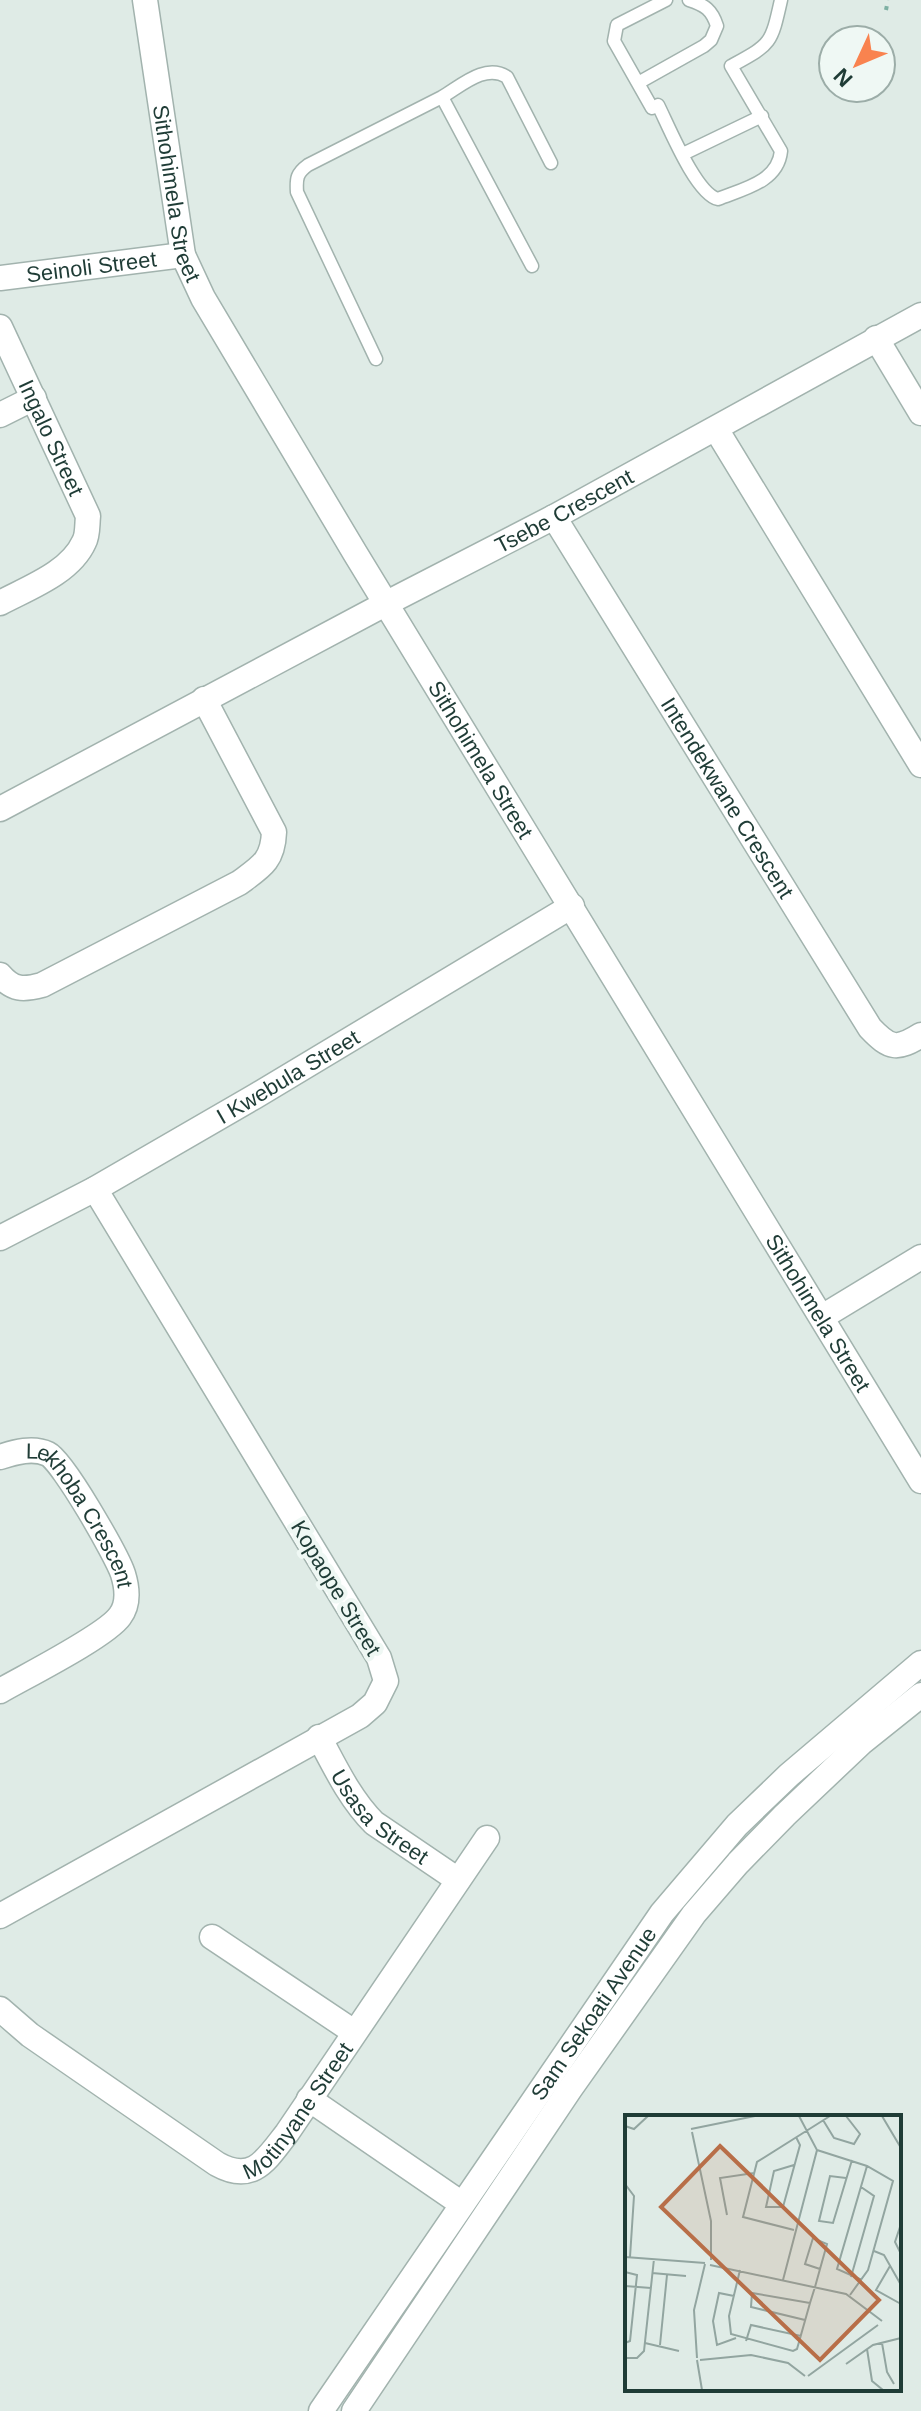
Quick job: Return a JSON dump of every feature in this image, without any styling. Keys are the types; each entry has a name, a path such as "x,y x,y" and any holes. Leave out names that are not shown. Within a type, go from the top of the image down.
{"street":[{"name":"Sithohimela Street","path":"145,0 183,255 222,333 921,1481"},
{"name":"Seinoli Street","path":"0,278 183,255"},
{"name":"Tsebe Crescent","path":"0,809 554,517 921,315"},
{"name":"Ingalo Street","path":"0,327 88,516 85,541 71,561 0,603"},
{"path":"876,338 921,413"},
{"path":"0,415 34,398"},
{"path":"716,429 921,765"},
{"name":"Intendekwane Crescent","path":"554,517 870,1028 892,1045 903,1046 921,1035"},
{"path":"0,975 9,985 25,990 42,985 239,883 261,867 274,851 274,832 204,699"},
{"name":"I Kwebula Street","path":"0,1238 95,1189 254,1097 572,906"},
{"name":"Kopaope Street","path":"0,1916 360,1716 375,1703 386,1681 379,1658 95,1189"},
{"path":"822,1317 921,1257"},
{"name":"Lekhoba Crescent","path":"0,1457 33,1450 49,1454 64,1468 123,1572 128,1594 121,1615 102,1632 0,1691"},
{"name":"Sam Sekoati Avenue","path":"321,2411 644,1938 698,1868 789,1775 921,1663"},
{"name":"Sam Sekoati Avenue","path":"354,2411 570,2089 694,1914 738,1863 796,1804 861,1743 921,1695"},
{"name":"Usasa Street","path":"319,1737 365,1814 458,1880"},
{"name":"Motinyane Street","path":"0,2009 30,2035 229,2171 251,2171 264,2162 309,2099 487,1838"},
{"path":"212,1937 354,2032"},
{"path":"309,2099 462,2204"}],"lane":[{"path":"666,0 617,25 614,41 699,183 712,198 718,199 762,181 773,173 780,162 781,151 731,66 763,48 772,37 781,0"},
{"path":"638,83 711,40 717,26 714,17 709,8 689,0"},
{"path":"376,359 303,209 296,179 299,171 489,71 507,77 551,163"},
{"path":"442,97 532,266"},
{"path":"683,154 762,116"}],"path":[{"path":"886,10 888,0"}]}
